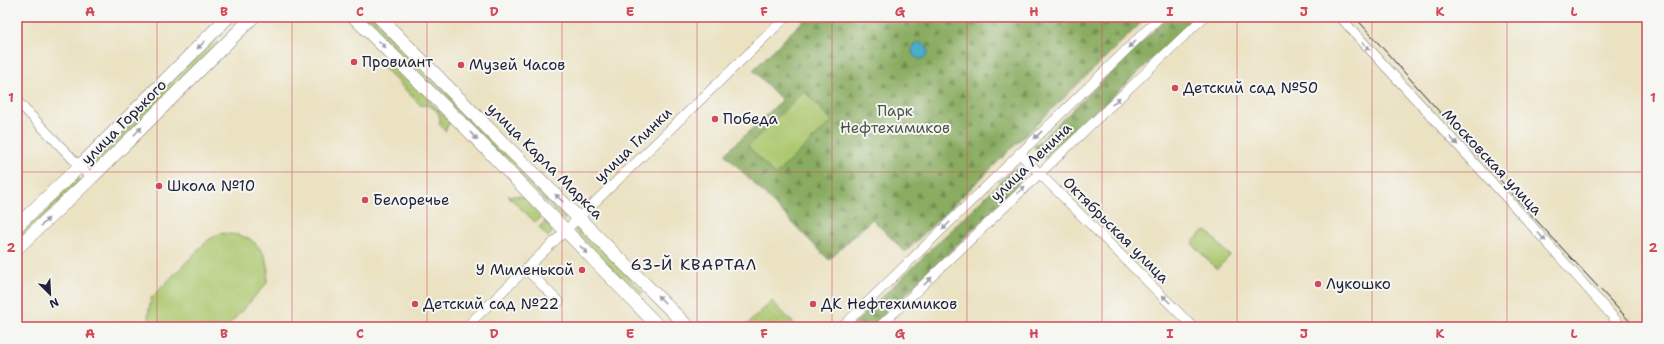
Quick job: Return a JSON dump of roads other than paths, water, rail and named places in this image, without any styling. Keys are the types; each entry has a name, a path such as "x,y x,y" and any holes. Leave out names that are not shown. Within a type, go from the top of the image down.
{"street":[{"name":"улица Горького","path":"17,248 91,178 253,17"},
{"path":"354,17 466,128 659,327"},
{"name":"улица Карла Маркса","path":"379,17 688,327"},
{"name":"улица Глинки","path":"466,327 786,17"},
{"name":"улица Ленина","path":"842,327 1160,17"},
{"name":"улица Ленина","path":"879,327 1204,17"},
{"name":"Московская улица","path":"1340,17 1524,217 1622,327"},
{"name":"улица Горького","path":"17,226 80,166 224,21"},
{"path":"224,21 232,37"},
{"path":"17,101 91,178"},
{"name":"Октябрьская улица","path":"1019,153 1193,327"},
{"path":"526,269 559,302"}],"water":[{"path":"917,43 923,43 928,48 926,57 923,59 917,59 912,54 912,48"}],"tram line":[{"path":"1355,17 1526,209 1635,327"}],"place":[{"name":"Провиант","path":"354,62"},
{"name":"Музей Часов","path":"461,65"},
{"name":"Детский сад №50","path":"1175,88"},
{"name":"Победа","path":"715,119"},
{"name":"Школа №10","path":"159,186"},
{"name":"Белоречье","path":"365,200"},
{"name":"У Миленькой","path":"582,270"},
{"name":"Лукошко","path":"1318,284"},
{"name":"Детский сад №22","path":"415,304"},
{"name":"ДК Нефтехимиков","path":"813,304"}],"district":[{"name":"63-Й КВАРТАЛ","path":"694,264"}],"park label":[{"name":"Парк Нефтехимиков","path":"895,120"}]}
